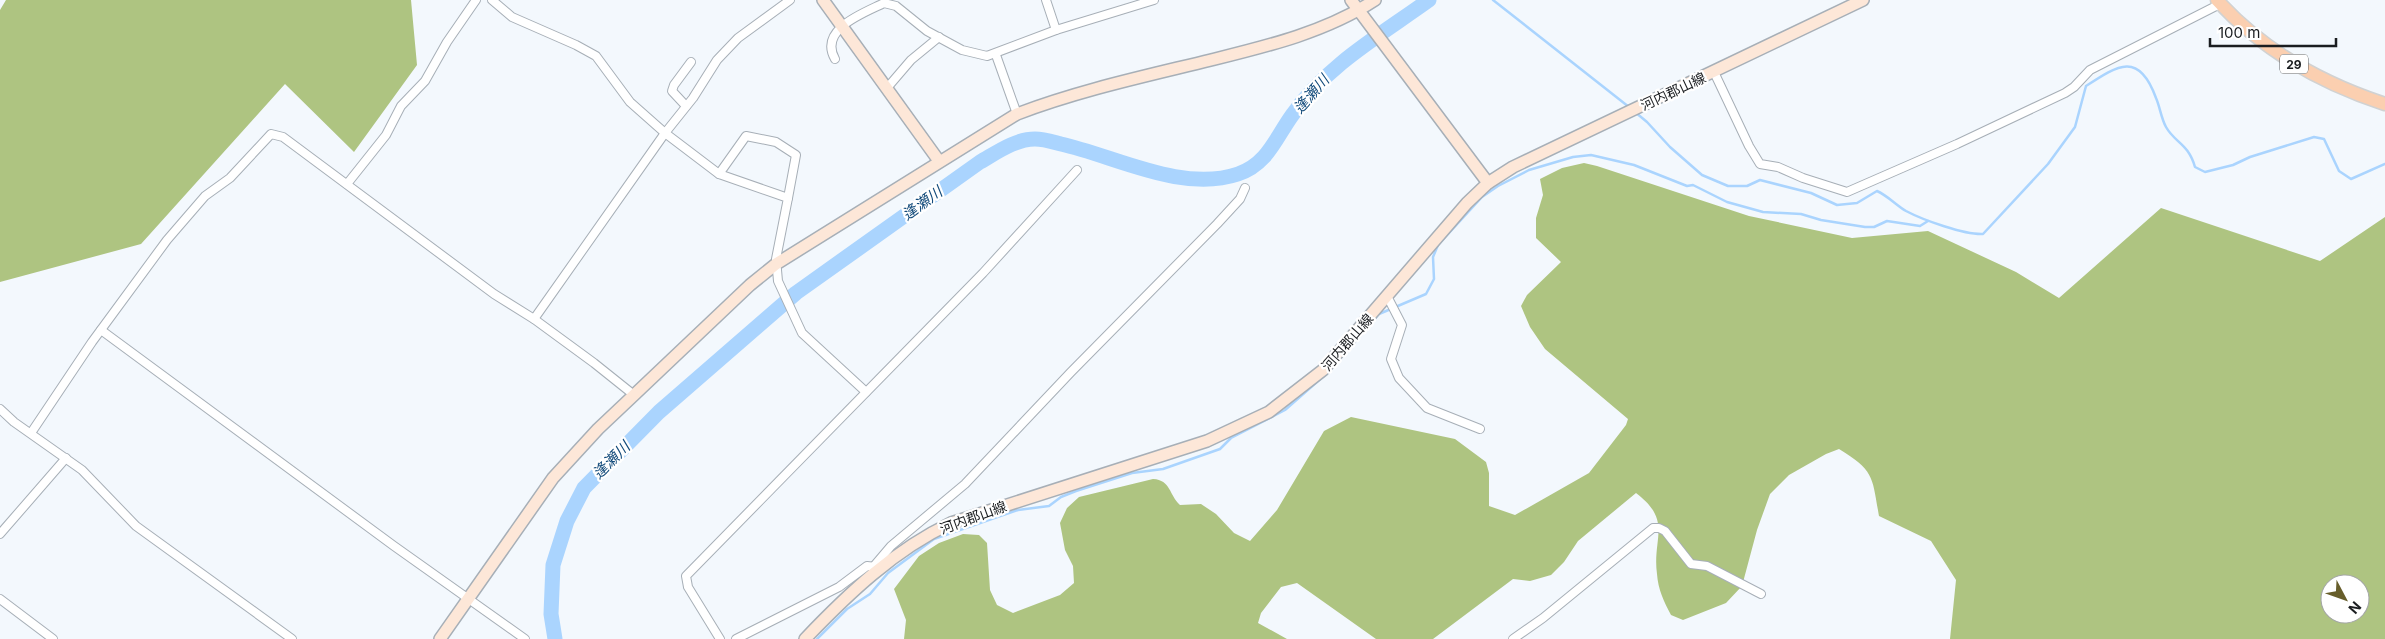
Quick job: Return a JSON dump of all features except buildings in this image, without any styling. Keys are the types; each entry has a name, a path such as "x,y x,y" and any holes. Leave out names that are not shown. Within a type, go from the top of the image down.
{"main road":[{"name":"29","path":"2218,2 2256,37 2294,64 2350,92 2385,104"}],"street":[{"path":"347,184 386,135 401,106 425,81 447,42 476,0"},
{"path":"492,0 512,17 576,45 596,56 630,102 665,133 719,174 788,198"},
{"path":"534,319 728,47 790,0"},
{"path":"823,0 939,161"},
{"path":"1046,0 1056,30"},
{"path":"835,59 831,53 838,30 862,14 889,3 939,37 973,54 986,56 996,54 1056,30 1154,0"},
{"path":"1351,0 1488,183"},
{"path":"440,639 553,478 598,429 750,285 776,264 1017,114 1055,99 1265,47 1361,13 1375,0"},
{"name":"河内郡山線","path":"805,639 876,568 926,535 950,523 1207,440 1252,421 1282,403 1315,377 1467,203 1488,183 1513,167 1714,72 1850,3 1863,0"},
{"path":"1714,72 1748,146 1760,164 1778,167 1803,178 1847,192 1957,144 2065,92 2074,87 2090,70 2218,2"},
{"path":"887,88 912,60 939,37"},
{"path":"996,54 1017,114"},
{"path":"686,106 672,91 674,85 691,62"},
{"path":"31,432 101,330 167,240 205,196 230,178 271,134 283,137 494,294 534,319 634,395"},
{"path":"719,174 746,136 776,142 796,155 776,264 778,281 802,333 866,392"},
{"path":"720,639 688,587 686,576 1036,217 1077,170"},
{"path":"736,639 839,587 867,566 876,568 891,546 920,524 965,484 1071,372 1217,224 1240,199 1245,188"},
{"path":"1387,296 1402,326 1391,359 1399,378 1427,408 1480,430"},
{"path":"101,330 467,599 525,639"},
{"path":"0,409 14,422 31,432 82,470 136,526 292,639"},
{"path":"0,534 66,458"},
{"path":"1513,639 1543,618 1653,528 1660,528 1665,531 1691,564 1707,566 1761,594"},
{"path":"0,599 42,636 53,639"}],"green space":[{"path":"6,0 411,0 417,65 354,152 285,84 141,244 0,282 0,10"},
{"path":"1584,163 1749,216 1852,238 1928,231 2016,272 2059,298 2161,208 2320,261 2385,217 2385,639 1950,639 1956,580 1931,541 1879,516 1870,476 1859,463 1839,449 1826,454 1789,475 1770,494 1757,530 1742,586 1726,603 1683,620 1671,615 1662,595 1656,561 1658,521 1647,503 1636,493 1578,541 1564,562 1551,575 1530,581 1513,579 1433,639 1376,639 1297,583 1281,587 1261,613 1258,623 1287,639 904,639 906,620 894,589 919,556 939,543 963,534 979,535 987,543 990,590 997,605 1013,613 1060,595 1074,583 1073,566 1065,550 1060,523 1067,508 1079,497 1153,479 1159,480 1167,485 1180,505 1201,504 1216,514 1234,533 1250,541 1277,510 1324,431 1351,417 1455,439 1486,462 1489,473 1489,506 1515,515 1589,473 1626,425 1628,419 1545,349 1530,327 1521,306 1527,295 1561,262 1536,238 1536,218 1543,195 1540,179 1562,168"}],"waterway":[{"name":"逢瀬川","path":"555,639 551,614 553,565 567,521 584,488 659,412 796,293 980,162 1020,141 1035,139 1048,141 1172,176 1194,179 1217,179 1238,174 1257,164 1264,157 1293,114 1322,80 1356,51 1429,0"},
{"path":"1493,0 1629,107"},
{"path":"1635,112 1670,147 1702,175 1728,186 1747,186 1760,180 1811,193 1837,205 1857,203 1877,191 1913,215 1975,234 1983,234 2048,164 2075,127 2086,86 2108,72 2127,66 2135,68 2142,73 2156,98 2166,127 2189,153 2195,167 2205,172 2233,165 2250,157 2314,137 2324,139 2339,171 2351,179 2385,164"},
{"path":"1335,364 1379,314 1426,294 1434,279 1433,257 1438,245 1482,197 1498,186 1529,170 1573,157 1591,155 1634,165 1687,186 1693,185 1727,202 1763,212 1801,214 1821,220 1865,227 1874,227 1887,221 1920,226 1928,221"},
{"path":"817,639 847,609 870,594 888,573 934,539 1018,510 1049,506 1061,497 1076,491 1132,473 1163,469 1220,449 1231,438 1285,410 1326,374"}]}
